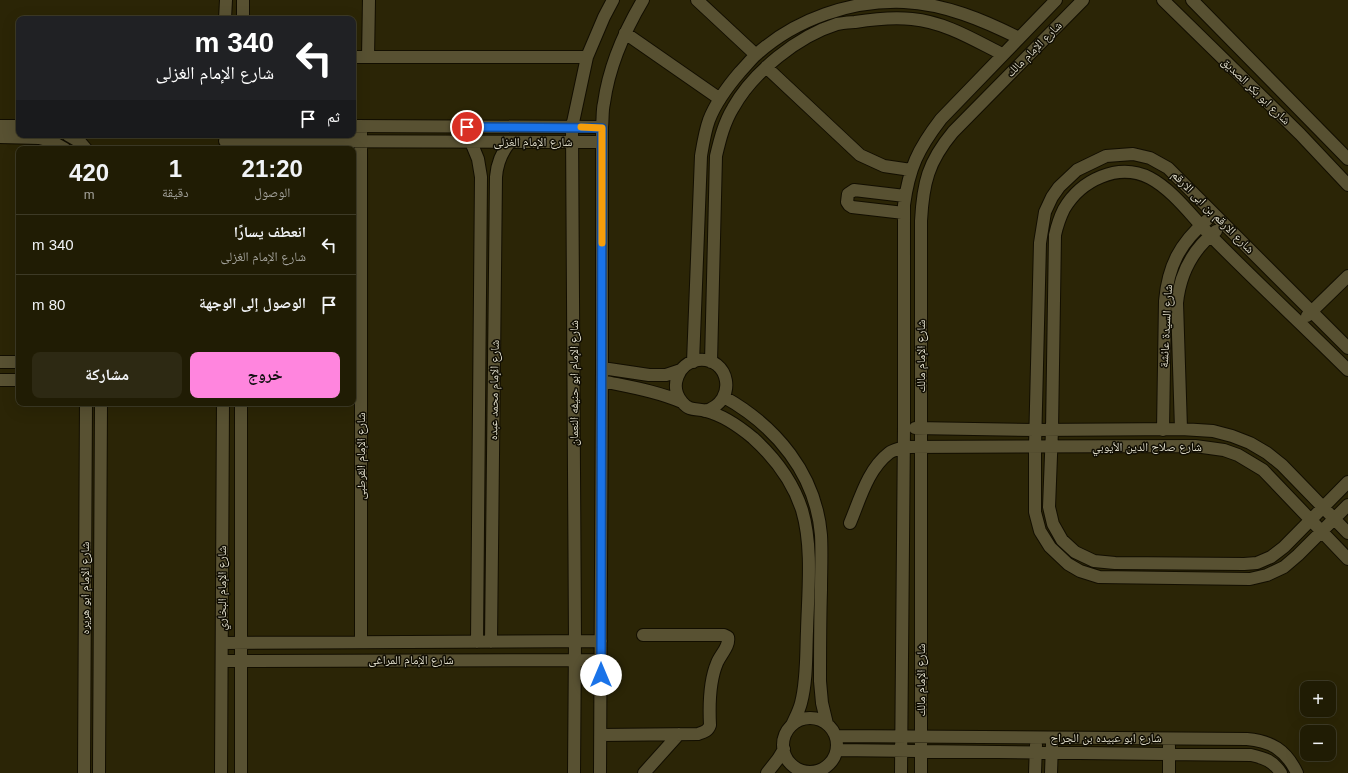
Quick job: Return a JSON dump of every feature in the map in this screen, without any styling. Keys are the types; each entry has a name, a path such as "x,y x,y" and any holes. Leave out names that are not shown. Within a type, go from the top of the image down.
{"street":[{"path":"226,0 226,16"},
{"path":"243,0 243,16"},
{"path":"368,0 368,57"},
{"name":"شارع الإمام ابو حنيفه النعمان","path":"574,773 575,641 572,127 588,57 604,17 613,0"},
{"path":"600,773 602,382 601,142 604,103 609,79 625,33 643,0"},
{"path":"697,0 756,54"},
{"name":"شارع الإمام مالك","path":"901,773 905,196 914,161 926,139 941,119 1002,54 1056,0"},
{"name":"شارع الإمام مالك","path":"921,773 921,221 924,189 934,158 942,144 1083,0"},
{"name":"شارع ابو بكر الصديق","path":"1163,0 1300,134 1348,185"},
{"name":"شارع ابو بكر الصديق","path":"1192,0 1348,159"},
{"path":"693,362 701,156 709,120 720,99 730,84 756,54 779,37 810,19 835,10 859,4 887,1 922,4 957,12 988,22 1018,38"},
{"path":"711,362 716,156 720,139 733,107 754,79 766,67 812,34 838,24 878,18 912,18 936,23 1002,54"},
{"path":"625,33 720,99"},
{"path":"356,57 588,57"},
{"path":"766,67 860,155 884,166 911,170"},
{"path":"0,126 16,126"},
{"name":"شارع الإمام الغزلى","path":"357,126 602,128"},
{"name":"شارع الإمام القرطبى","path":"357,126 361,142 361,642"},
{"path":"0,137 16,137"},
{"path":"39,138 51,141 60,146"},
{"path":"73,138 83,146"},
{"name":"شارع الإمام الغزلى","path":"225,142 601,142"},
{"name":"شارع الإمام محمد عبده","path":"471,142 478,159 480,173 477,642"},
{"name":"شارع الإمام محمد عبده","path":"491,642 496,168 499,158 510,142"},
{"name":"شارع الارقم بن ابى الارقم","path":"1348,348 1168,168 1150,158 1132,154 1106,156 1077,170 1059,187 1052,197 1042,227 1035,430 1035,512 1040,530 1050,548 1068,564 1080,571 1099,577 1250,579 1267,575 1284,567 1348,505"},
{"name":"شارع الارقم بن ابى الارقم","path":"1348,370 1210,235 1163,186 1149,178 1133,173 1116,173 1100,177 1085,185 1064,208 1058,221 1055,235 1052,430 1049,507 1053,524 1062,540 1075,552 1094,561 1123,563 1257,563 1271,557 1284,548 1348,482"},
{"path":"904,213 852,207 849,205 846,198 848,194 854,190 905,196"},
{"name":"شارع السيدة عائشة","path":"1163,430 1166,287 1175,259 1182,246 1201,225 1214,214"},
{"name":"شارع السيدة عائشة","path":"1181,429 1177,303 1179,290 1182,277 1188,264 1210,235 1225,224"},
{"path":"1300,322 1348,276"},
{"path":"1039,285 1054,285"},
{"path":"602,382 665,395 682,402 693,410 706,410 716,406 724,397 726,391 725,377 722,371 711,362 705,360 686,365 681,370 676,383 678,396 682,402"},
{"path":"0,362 16,362"},
{"path":"602,368 649,375 666,374 681,370"},
{"path":"0,380 16,380"},
{"path":"724,397 754,416 780,440 800,469 814,501 821,536 820,681 822,703 828,724 836,736 837,750 831,762 826,767 809,772 793,765 789,761 784,749"},
{"name":"شارع الإمام ابو هريره","path":"84,773 86,406"},
{"name":"شارع الإمام ابو هريره","path":"99,773 101,406"},
{"name":"شارع الإمام البخاري","path":"221,773 223,406"},
{"name":"شارع الإمام البخاري","path":"241,406 241,773"},
{"path":"706,410 738,427 752,437 777,463 795,494 802,510 806,528 809,565 805,681 801,704 792,725 785,736 784,749 766,773"},
{"path":"478,428 493,428"},
{"name":"شارع صلاح الدين الأيوبي","path":"904,428 1035,430 1181,429 1213,431 1250,443 1267,453 1282,465 1348,533"},
{"path":"86,433 101,433"},
{"name":"شارع صلاح الدين الأيوبي","path":"904,447 1051,448 1195,446 1224,450 1238,455 1263,470 1348,559"},
{"path":"850,523 864,488 880,461 891,452 904,447"},
{"path":"600,735 698,734 705,732 709,728 709,704 712,685 717,663 728,643 728,638 724,635 643,635"},
{"name":"شارع الإمام المراغى","path":"222,643 601,641"},
{"name":"شارع الإمام المراغى","path":"222,661 601,660"},
{"path":"792,725 810,718 828,724"},
{"path":"84,732 99,733"},
{"path":"644,773 679,734"},
{"name":"شارع ابو عبيده بن الجراح","path":"836,736 1260,740 1273,745 1284,753 1292,763 1297,773"},
{"path":"1035,773 1036,738"},
{"path":"1051,773 1052,738"},
{"path":"1169,738 1169,773"},
{"name":"شارع ابو عبيده بن الجراح","path":"837,750 1251,755 1265,758 1277,767 1281,773"}],"slow traffic":[{"path":"581,127 602,128 602,243"}],"route":[{"path":"467,127 602,128 601,675"}]}
